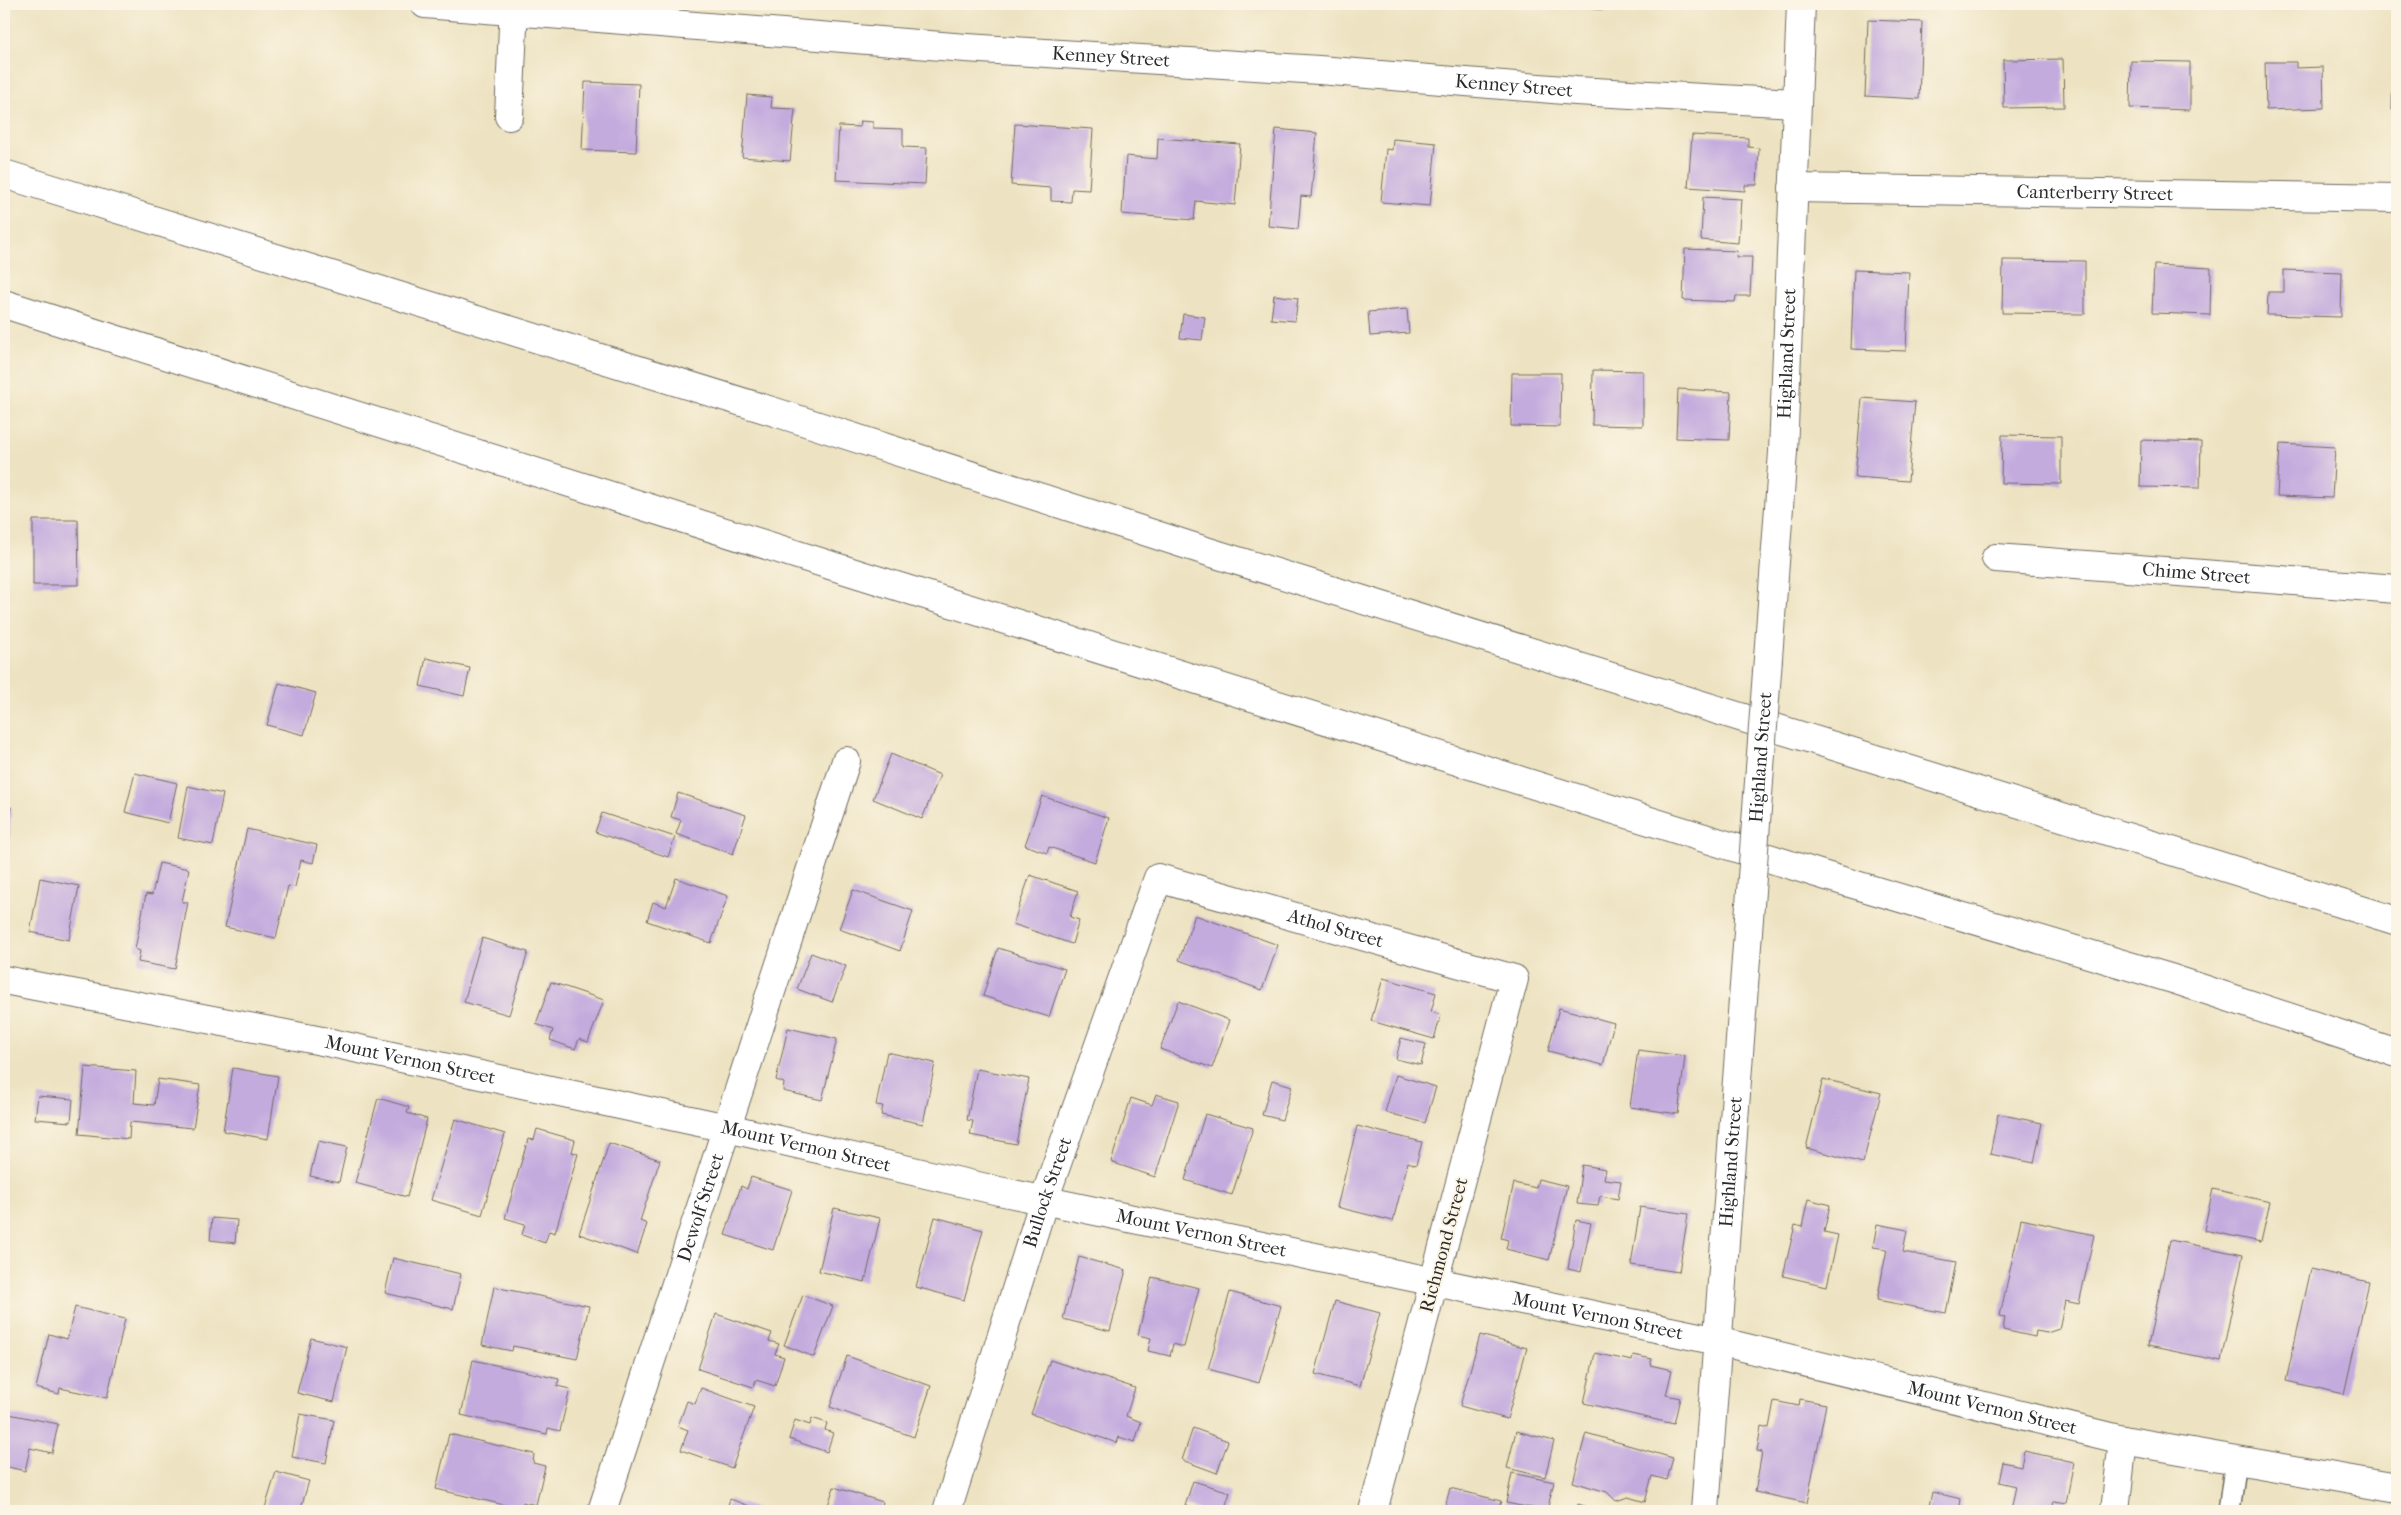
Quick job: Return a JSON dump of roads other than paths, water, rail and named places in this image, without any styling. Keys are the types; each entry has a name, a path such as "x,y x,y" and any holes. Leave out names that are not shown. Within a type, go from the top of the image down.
{"main road":[{"name":"Kenney Street","path":"425,4 514,8 966,48 1319,70 1576,92 1796,103"},
{"name":"Highland Street","path":"1705,1511 1783,452 1801,4"},
{"path":"509,116 514,8"},
{"path":"4,174 768,410 1209,552 2397,921"},
{"name":"Canterberry Street","path":"1793,188 2397,198"},
{"path":"4,304 868,577 1826,876 2173,979 2397,1054"},
{"name":"Chime Street","path":"1996,558 2397,589"},
{"name":"Dewolf Street","path":"602,1511 846,761"},
{"name":"Athol Street","path":"1158,878 1514,979"},
{"name":"Bullock Street","path":"948,1511 1044,1200 1158,878"},
{"name":"Richmond Street","path":"1373,1511 1514,979"},
{"name":"Mount Vernon Street","path":"4,980 322,1041 726,1128 1044,1200 1435,1280 1718,1341 2123,1440 2397,1488"},
{"path":"2115,1511 2123,1440"}],"lane":[{"path":"2229,1511 2236,1460"}]}
